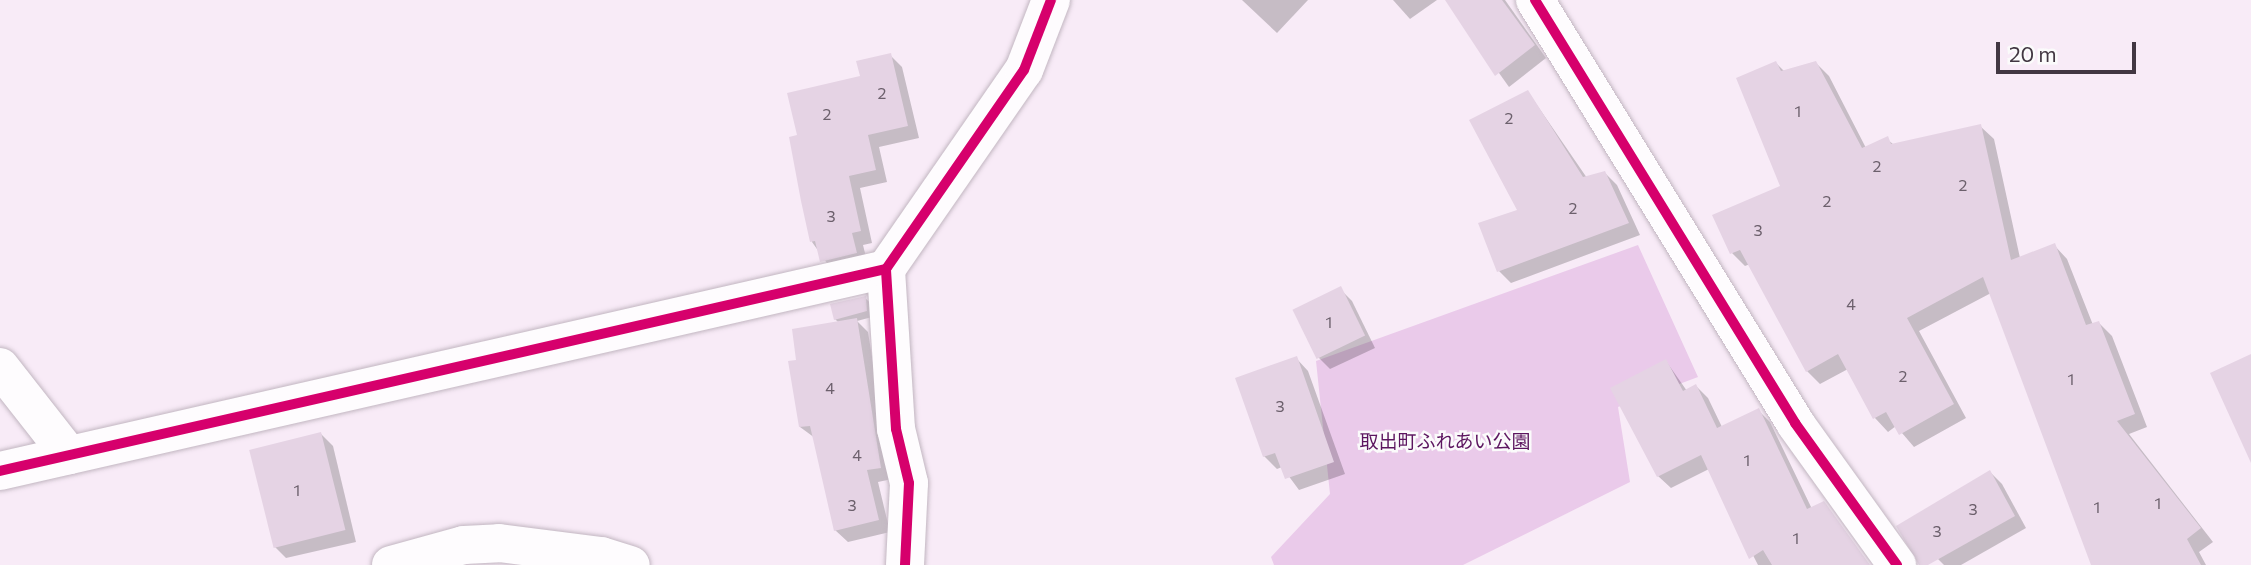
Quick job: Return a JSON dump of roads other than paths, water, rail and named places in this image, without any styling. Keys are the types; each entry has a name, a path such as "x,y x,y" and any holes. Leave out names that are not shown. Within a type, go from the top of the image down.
{"street":[{"path":"905,565 909,483 897,429 886,269 1024,70 1051,0"},
{"path":"1535,0 1795,424 1897,565"},
{"path":"0,471 886,269"},
{"path":"0,368 69,455"},
{"path":"391,565 464,545 499,543 600,555 631,565"}],"park label":[{"name":"取出町ふれあい公園","path":"1445,441"}]}
